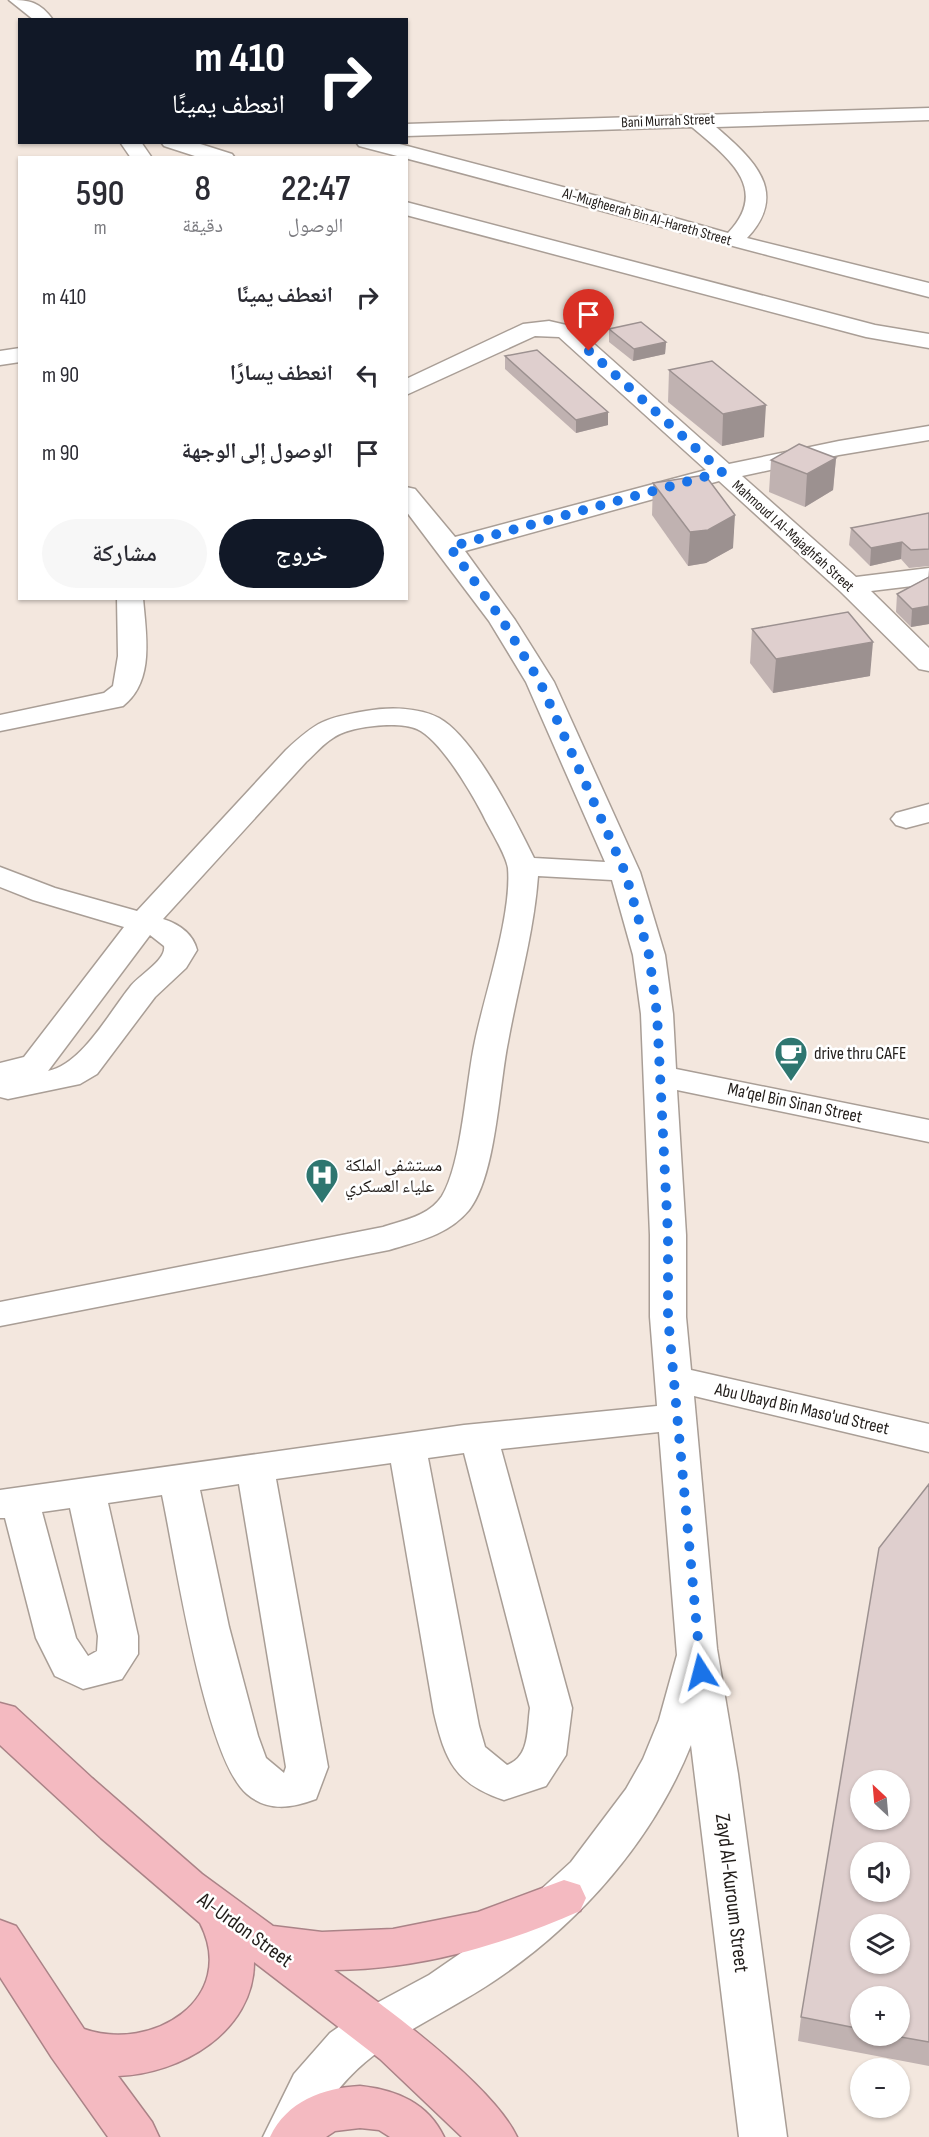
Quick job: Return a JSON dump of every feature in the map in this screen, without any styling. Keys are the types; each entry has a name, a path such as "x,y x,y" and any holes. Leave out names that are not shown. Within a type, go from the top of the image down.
{"highway":[{"name":"Al-Urdon Street","path":"0,1719 74,1791 217,1912 266,1944 374,2027 467,2107 493,2137"},
{"path":"266,1944 328,1952 390,1950 451,1940 510,1922 564,1898"},
{"path":"69,2044 107,2056 149,2053 188,2037 217,2010 232,1978 232,1943 217,1912"},
{"path":"0,1940 69,2044 135,2137"},
{"path":"294,2137 300,2128 332,2109 370,2107 404,2120 420,2137"}],"street":[{"path":"9,8 36,10 42,18"},
{"name":"Bani Murrah Street","path":"408,130 696,120 925,117"},
{"path":"696,120 732,152 745,167 755,185 758,202 753,218 733,241"},
{"path":"178,144 218,156"},
{"name":"Al-Mugheerah Bin Al-Hareth Street","path":"374,144 590,200 733,241 929,290"},
{"path":"408,209 874,332 929,341"},
{"name":"Mahmoud I Al-Majaghfah Street","path":"408,387 531,328 559,329 574,338 646,406 850,586 929,663"},
{"path":"0,358 18,355"},
{"path":"450,547 722,472 859,444 929,433"},
{"name":"Zayd Al-Kuroum Street","path":"408,496 450,547 502,620 540,682 625,872 649,955 657,1014 661,1076 668,1235 668,1317 697,1649 717,1774 763,2137"},
{"path":"850,586 929,576"},
{"path":"0,723 113,700 122,693 128,685 131,655 130,600"},
{"path":"0,1072 36,1064 144,922 296,756 328,728 361,719 410,718 429,723 459,753 491,802 523,866 520,913 491,1043 470,1167 457,1201 438,1221 389,1238 0,1314"},
{"path":"523,866 625,872"},
{"path":"0,876 44,894 144,922 173,935 181,950 175,961 144,990 85,1067 68,1077 0,1090"},
{"name":"Ma’qel Bin Sinan Street","path":"661,1076 929,1131"},
{"name":"Abu Ubayd Bin Maso'ud Street","path":"675,1379 929,1438"},
{"path":"86,1492 118,1636 117,1654 107,1668 83,1673 70,1665 56,1638 10,1503 178,1478 407,1447 678,1417"},
{"path":"407,1447 455,1713 464,1750 480,1772 504,1783 531,1774 545,1755 551,1708 479,1438"},
{"path":"178,1478 224,1690 239,1744 250,1769 270,1788 287,1793 301,1787 307,1767 255,1468"},
{"name":"Zayd Al-Kuroum Street","path":"287,2137 298,2108 331,2063 374,2027 445,1989 508,1946 564,1898 614,1841 653,1781 681,1720 697,1649"}],"building":[{"path":"641,322 666,342 634,349 609,329"},
{"path":"537,350 608,412 576,420 505,356"},
{"path":"712,361 766,405 723,414 669,370"},
{"path":"799,444 836,458 807,474 771,460"},
{"path":"705,475 735,515 708,530 690,532 653,483"},
{"path":"929,513 929,549 911,550 902,542 871,548 851,528"},
{"path":"929,577 929,606 912,609 897,594"},
{"path":"848,612 873,642 776,659 752,629"},
{"path":"929,1484 929,2042 910,2039 910,1986 850,1986 850,2027 801,2017 879,1548"}],"place":[{"name":"drive thru CAFE","path":"791,1082"},
{"name":"مستشفى الملكة علياء العسكري","path":"322,1204"}],"route":[{"path":"589,351 646,406 722,472 450,547 502,620 540,682 625,872 649,955 657,1014 668,1235 668,1317 697,1649 701,1672"}]}
